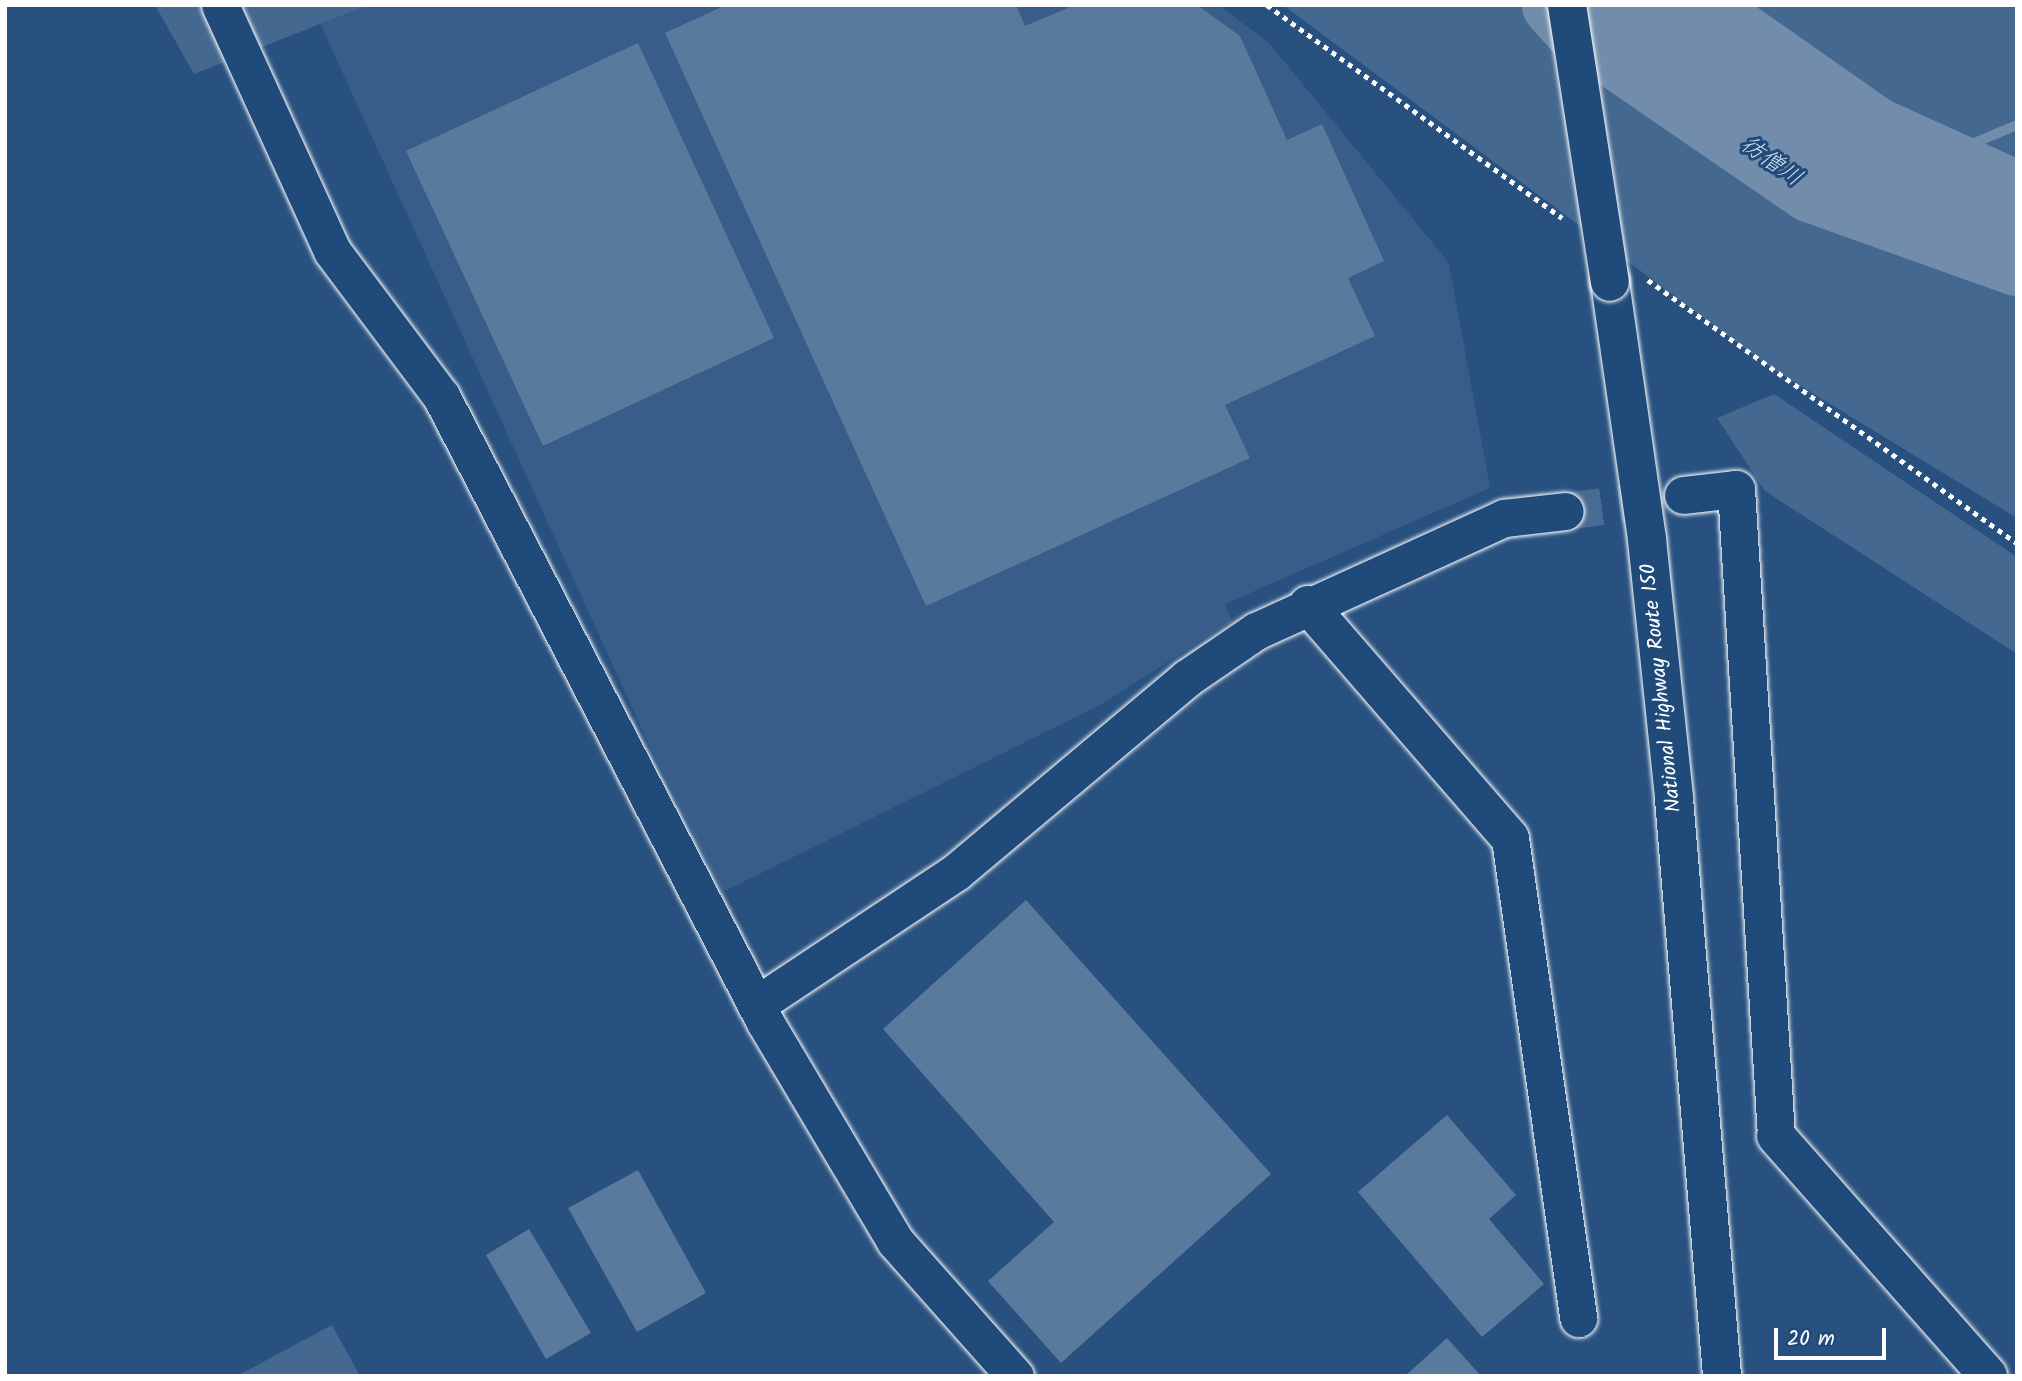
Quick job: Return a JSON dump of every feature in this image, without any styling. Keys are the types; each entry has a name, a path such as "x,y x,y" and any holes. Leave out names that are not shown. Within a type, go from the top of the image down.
{"main road":[{"name":"National Highway Route 150","path":"1567,5 1624,277 1672,786 1722,1376"},
{"path":"1308,605 1510,838"},
{"path":"1776,1136 1988,1376"}],"street":[{"path":"220,5 332,251 441,396 756,1005 895,1241 1015,1376"},
{"path":"1683,495 1736,489 1776,1136"},
{"path":"756,1005 956,872 1187,678 1256,631 1504,518 1565,510"},
{"path":"1510,838 1578,1318"}],"path":[{"path":"1267,5 1571,224"},
{"path":"1624,277 2017,543"}],"shaded area":[{"path":"155,5 368,5 194,74"},
{"path":"355,5 1219,5 1270,44 1449,263 1490,488 1225,604 1232,621 1102,704 723,892 651,749 319,21"},
{"path":"1283,5 2017,5 2017,518 1771,368"},
{"path":"1554,5 1754,5 1891,101 2017,158 2017,292 1943,237 1576,28"},
{"path":"1774,394 2017,557 2017,654 1765,491 1717,418"},
{"path":"332,1325 360,1376 237,1376"}],"building":[{"path":"726,5 1016,5 1025,26 1075,5 1197,5 1240,36 1287,140 1322,124 1384,261 1348,278 1375,336 1225,405 1250,458 926,606 665,33"},
{"path":"638,43 774,338 543,446 406,151"},
{"path":"1026,900 1271,1174 1061,1363 988,1281 1054,1222 883,1029"},
{"path":"1447,1115 1516,1195 1489,1219 1544,1284 1482,1337 1358,1192"},
{"path":"638,1170 706,1293 637,1332 568,1208"},
{"path":"529,1229 591,1333 546,1359 486,1255"},
{"path":"1447,1338 1481,1376 1405,1376"}],"waterway":[{"name":"彷僧川","path":"1555,5 1576,28 1812,190 2017,263"},
{"path":"1967,146 2017,125"},
{"path":"1843,202 1876,187"}],"tunnel":[{"path":"1565,511 1683,495"}]}
